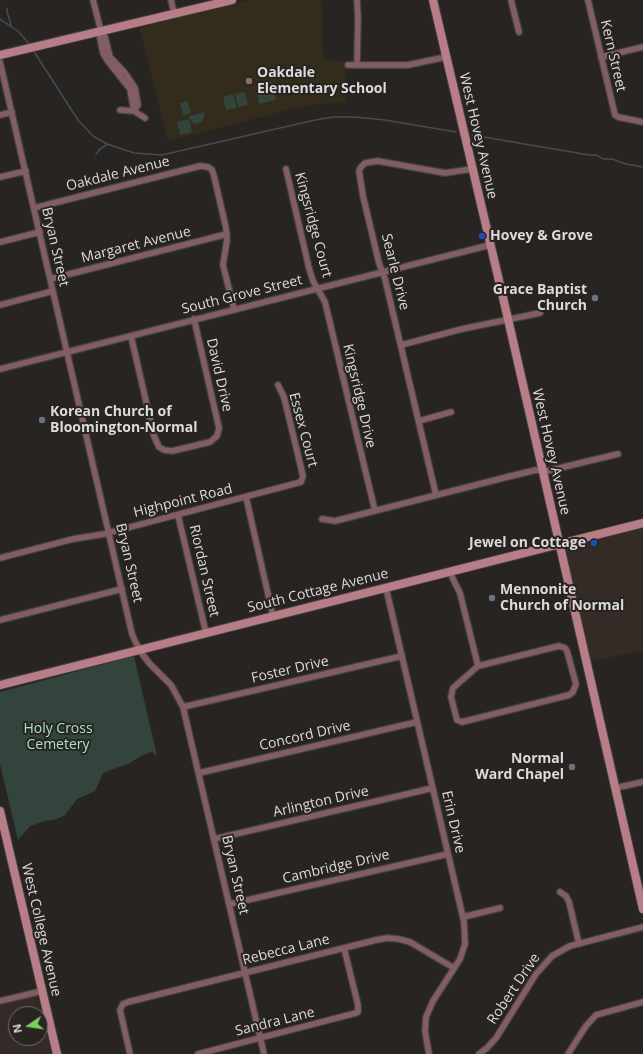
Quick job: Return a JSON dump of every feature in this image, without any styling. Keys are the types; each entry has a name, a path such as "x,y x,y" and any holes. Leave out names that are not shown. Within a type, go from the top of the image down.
{"main road":[{"path":"0,55 232,0"},
{"name":"West Hovey Avenue","path":"433,0 508,319 558,544 643,909"},
{"name":"South Cottage Avenue","path":"0,685 643,523"},
{"name":"West College Avenue","path":"0,811 57,1054"}],"street":[{"path":"93,0 110,57 128,82 135,88 138,105 134,111"},
{"path":"170,0 174,13"},
{"path":"357,0 357,65"},
{"path":"511,0 519,32"},
{"name":"Kern Street","path":"588,0 614,113 616,116 643,122"},
{"path":"601,57 643,47"},
{"path":"348,65 408,65 446,57"},
{"name":"Bryan Street","path":"0,62 132,634 140,650 150,664 171,685 183,707 264,1054"},
{"path":"120,110 134,111 145,118"},
{"path":"0,115 12,112"},
{"name":"Searle Drive","path":"436,495 359,175 360,167 369,162 378,161 445,173 472,169"},
{"name":"Oakdale Avenue","path":"34,208 200,166 208,167 212,170 214,176 227,234"},
{"name":"Kingsridge Court","path":"286,169 309,268 313,280 318,288"},
{"path":"0,177 26,171"},
{"path":"0,242 40,232"},
{"path":"227,234 223,265 234,309"},
{"name":"Margaret Avenue","path":"50,279 227,234"},
{"name":"South Grove Street","path":"0,369 490,245"},
{"name":"Kingsridge Drive","path":"318,288 325,302 375,511"},
{"path":"0,305 53,291"},
{"path":"401,345 462,329 540,313"},
{"name":"David Drive","path":"131,336 157,445 161,449 172,451 202,444 212,441 217,436 219,428 194,319"},
{"name":"Essex Court","path":"278,385 286,404 303,476 302,481"},
{"path":"419,421 451,412"},
{"path":"322,519 334,521 530,472 547,471 618,454"},
{"name":"Highpoint Road","path":"0,558 73,539 178,515 298,484 302,481"},
{"path":"246,497 273,616"},
{"name":"Riordan Street","path":"178,515 206,633"},
{"path":"450,572 460,593 478,666"},
{"name":"Erin Drive","path":"386,588 463,917 465,944 460,959 433,1002 426,1017 425,1031 429,1054"},
{"path":"0,620 122,589"},
{"path":"562,646 567,651 576,684 575,689 568,695 459,722 455,718 451,692 455,685 478,666 540,650 562,646"},
{"name":"Foster Drive","path":"183,707 402,656"},
{"name":"Concord Drive","path":"199,773 417,722"},
{"path":"615,788 643,782"},
{"name":"Arlington Drive","path":"214,839 432,788"},
{"name":"Cambridge Drive","path":"230,904 448,854"},
{"path":"560,892 566,896 569,902 579,944"},
{"path":"463,917 500,908"},
{"name":"Robert Drive","path":"479,1054 496,1038 536,974 547,960 563,949 643,927"},
{"name":"Rebecca Lane","path":"130,1054 120,1014 121,1007 123,1004 128,1002 387,938 410,942 454,968"},
{"name":"Sandra Lane","path":"198,1054 352,1015 358,1012 358,1006 344,948"},
{"path":"0,1001 42,991"},
{"path":"568,1054 586,1026 596,1015 643,1002"}],"shaded area":[{"name":"Oakdale Elementary School","path":"250,0 322,0 323,60 345,61 345,102 312,105 292,109 168,141 139,25 145,26"},
{"path":"643,528 643,650 589,662 564,552 567,547"},
{"path":"37,997 40,1006 8,1006 8,1046 48,1046 48,1037 52,1054 0,1054 0,1005"}],"green space":[{"path":"271,81 276,100 259,104 256,85"},
{"path":"245,92 248,105 238,107 235,94"},
{"path":"233,94 237,108 226,110 223,97"},
{"path":"188,101 191,113 183,115 180,103"},
{"path":"205,112 202,122 194,124 190,119 189,116"},
{"path":"189,119 192,132 180,135 177,122"},
{"name":"Holy Cross Cemetery","path":"134,656 157,756 152,752 141,756 130,763 103,773 95,791 77,799 65,815 57,819 30,826 18,840 0,764 0,692"}],"waterway":[{"path":"7,8 11,25"},
{"path":"0,19 19,32 30,45"},
{"path":"33,50 78,120 93,136 107,144 134,153 162,155 333,117 355,117 385,120 456,132"},
{"path":"472,135 589,155 597,155 603,159 612,159 626,164 643,167"},
{"path":"96,154 100,149 108,144"}],"place":[{"name":"Oakdale Elementary School","path":"249,81"},
{"name":"Hovey & Grove","path":"482,236"},
{"name":"Grace Baptist Church","path":"595,298"},
{"name":"Korean Church of Bloomington-Normal","path":"42,420"},
{"name":"Jewel on Cottage","path":"594,543"},
{"name":"Mennonite Church of Normal","path":"492,598"},
{"name":"Normal Ward Chapel","path":"572,767"}]}
